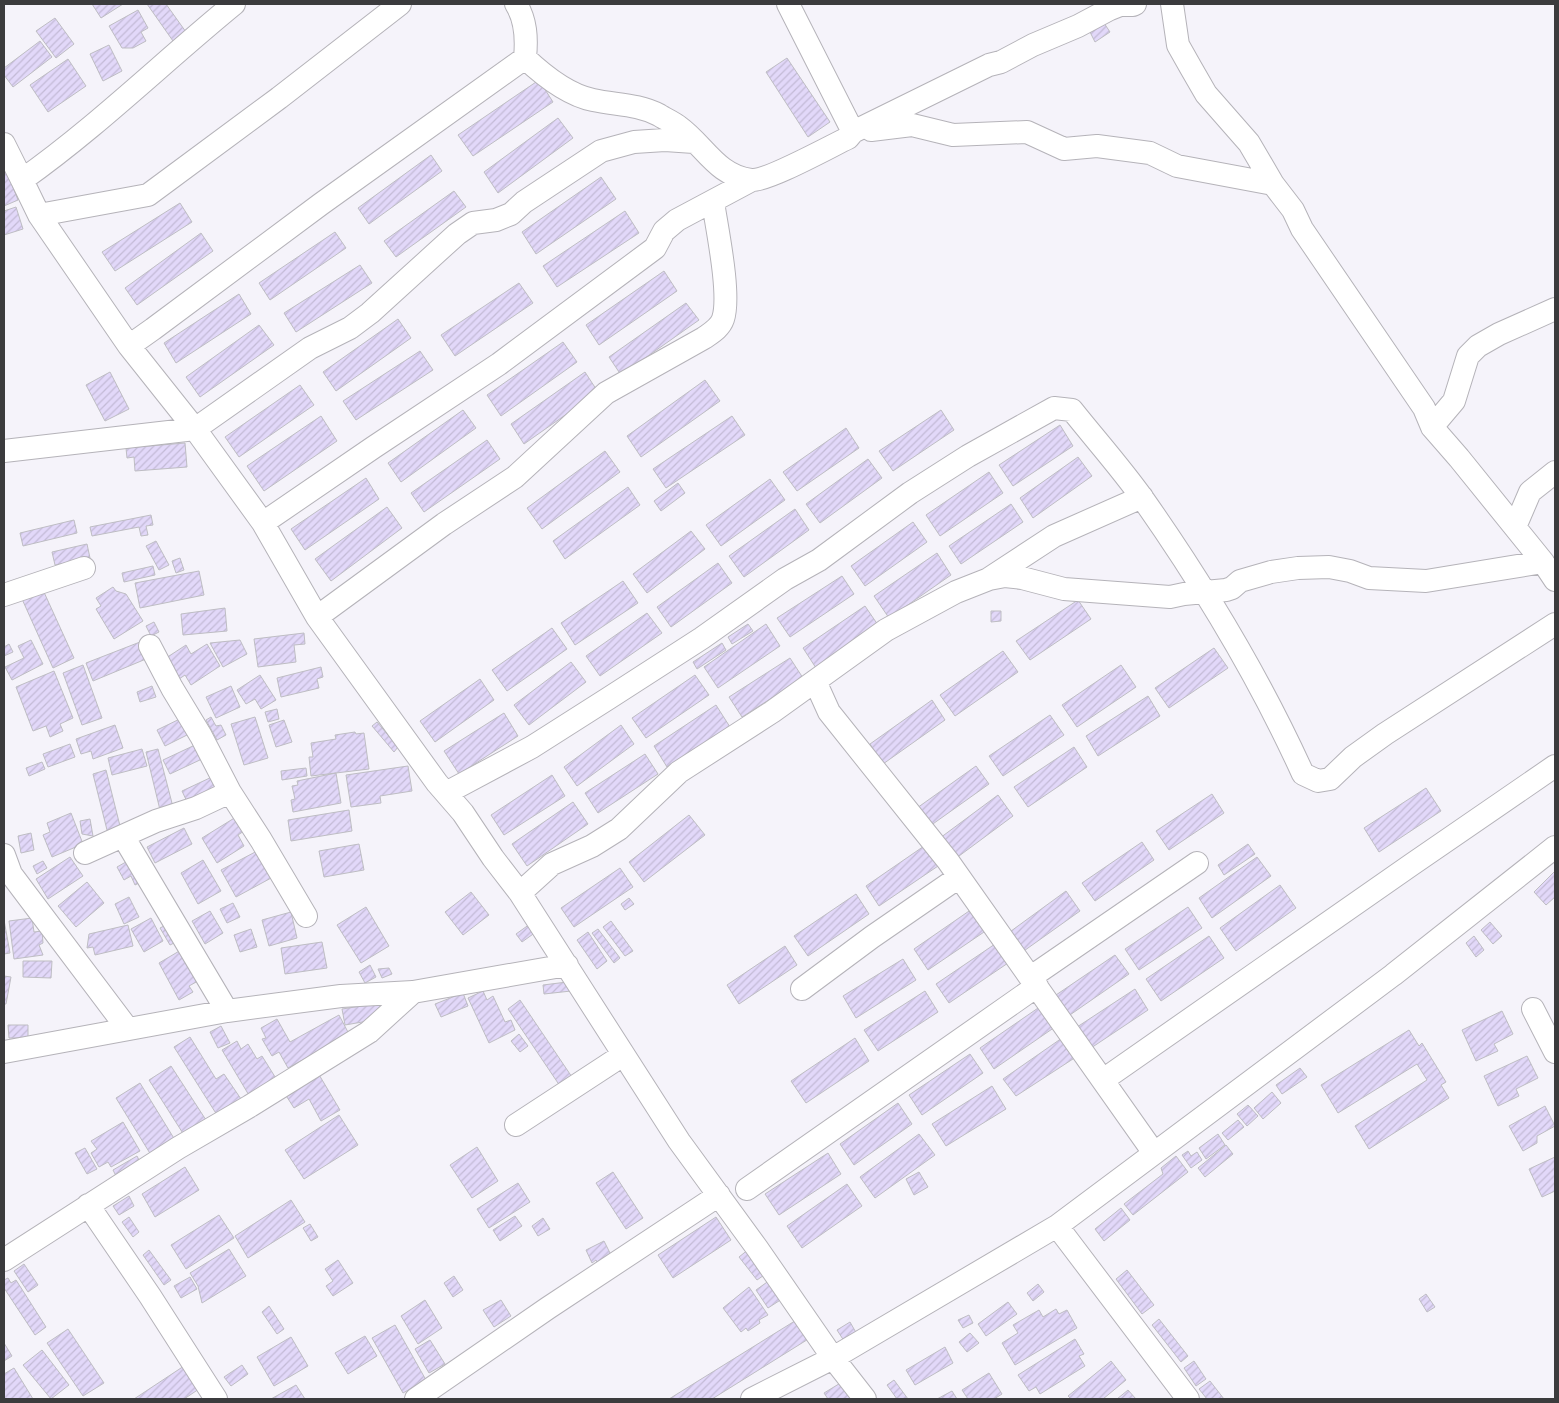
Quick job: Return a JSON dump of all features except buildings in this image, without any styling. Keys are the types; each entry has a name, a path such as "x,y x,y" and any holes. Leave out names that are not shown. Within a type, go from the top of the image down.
{"street":[{"path":"22,180 109,111 234,4"},
{"path":"39,215 148,195 280,98 400,4"},
{"path":"516,4 523,15 526,40 525,58"},
{"path":"788,4 853,132"},
{"path":"263,523 374,446 499,364 655,248 664,232 678,220 752,180 767,177 848,138 853,132 989,65 1001,62 1110,9 1120,5 1135,4"},
{"path":"1172,4 1178,45 1206,94 1249,144 1273,184 1293,210 1302,229 1424,408 1432,427 1549,571"},
{"path":"129,346 321,204 525,58"},
{"path":"525,58 572,92 591,100 646,109 679,127 725,172 752,180"},
{"path":"853,132 912,125 953,135 1027,132 1064,149 1097,146 1150,153 1177,166 1273,184"},
{"path":"4,451 195,429 310,348 350,328 370,313 457,234 473,223 496,220 511,214 524,202 602,151 634,142 664,140 694,142"},
{"path":"4,144 39,215 129,346 195,429 263,523 317,617 431,776 463,813 493,858 520,893 679,1141 833,1358 865,1399"},
{"path":"317,617 444,524 515,477 606,393 704,338 718,328 723,320 725,302 713,202"},
{"path":"1432,427 1454,401 1468,356 1478,346 1498,334 1555,309"},
{"path":"446,793 540,742 702,638 785,579 819,560 918,488 968,456 1054,408 1072,410 1142,497 1205,592 1261,687 1303,774 1318,780 1330,778 1353,757 1385,734 1555,624"},
{"path":"1515,527 1530,492 1555,472"},
{"path":"989,579 1054,536 1142,497"},
{"path":"4,595 84,568"},
{"path":"520,893 552,864 592,846 619,829 679,772 772,712 886,630 956,592 989,579 1005,576 1022,578 1064,589 1164,598 1226,590 1232,588 1240,581 1263,574 1298,568 1329,568 1350,571 1369,578 1426,581 1549,571"},
{"path":"150,646 230,792 306,916"},
{"path":"815,681 829,712 959,877 1154,1153"},
{"path":"1103,1080 1555,766"},
{"path":"85,853 156,821 196,808 230,792"},
{"path":"123,836 227,1011"},
{"path":"752,1399 833,1358 1058,1226 1385,981 1555,847"},
{"path":"747,1189 1197,863"},
{"path":"6,868 127,1028"},
{"path":"802,989 872,937 959,877"},
{"path":"4,1052 227,1011 341,996 413,992 567,965"},
{"path":"4,1260 178,1148 369,1032 413,992"},
{"path":"1533,1009 1555,1052"},
{"path":"516,1126 624,1055"},
{"path":"416,1399 548,1308 719,1195"},
{"path":"88,1205 150,1296 216,1399"},
{"path":"1058,1226 1188,1399"}]}
